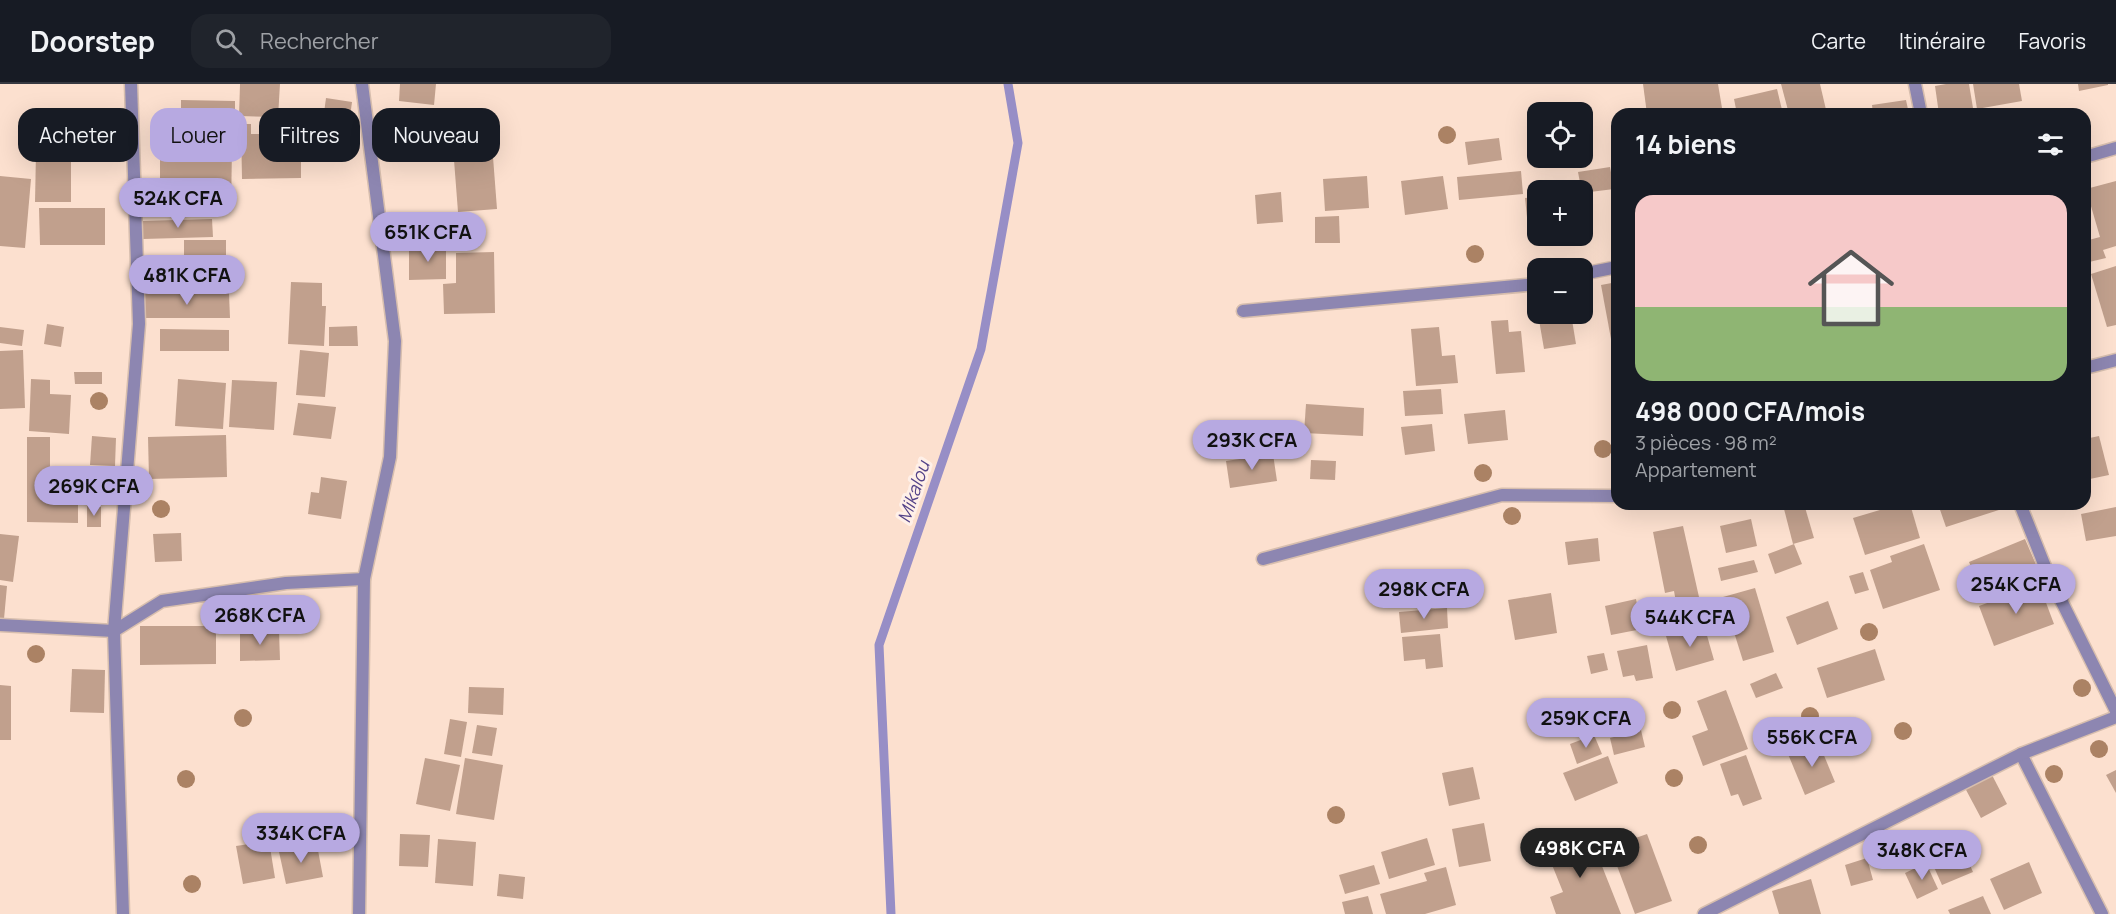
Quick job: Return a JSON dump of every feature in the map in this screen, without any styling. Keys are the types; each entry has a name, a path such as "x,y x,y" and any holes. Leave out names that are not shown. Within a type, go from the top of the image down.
{"street":[{"path":"123,914 114,631 139,324 131,84"},
{"path":"359,914 364,579 390,457 394,341 362,84"},
{"path":"1915,84 1920,108"},
{"path":"2091,155 2116,148"},
{"path":"1593,272 1611,268"},
{"path":"1243,311 1527,285"},
{"path":"2091,366 2116,360"},
{"path":"1263,559 1502,495 1611,496"},
{"path":"2022,510 2048,574 2116,711"},
{"path":"0,625 114,631 162,601 286,583 364,579"},
{"path":"1704,914 2021,754 2116,717"},
{"path":"2021,754 2102,914"}],"building":[{"path":"240,84 280,84 279,108 259,108 259,117 247,116 247,108 239,108"},
{"path":"400,84 436,84 434,105 399,101"},
{"path":"1643,84 1718,84 1722,108 1646,108"},
{"path":"1781,84 1820,84 1826,108 1787,108"},
{"path":"1969,84 1973,108 1938,108 1935,86"},
{"path":"1973,84 2019,84 2022,101 1977,108"},
{"path":"2078,84 2108,84 2108,85 2079,91"},
{"path":"1777,89 1782,108 1736,108 1734,99"},
{"path":"326,98 352,102 351,108 325,108"},
{"path":"181,100 235,101 235,108 181,108"},
{"path":"1906,100 1908,108 1872,108 1872,105"},
{"path":"247,124 251,124 251,134 259,134 259,162 301,162 301,178 242,179 242,162 247,162"},
{"path":"1499,138 1502,160 1468,165 1465,142"},
{"path":"36,162 71,162 71,202 35,202"},
{"path":"160,162 232,162 231,210 160,209"},
{"path":"454,162 493,162 497,209 458,212"},
{"path":"1610,167 1611,189 1593,192 1593,180 1580,180 1578,172"},
{"path":"1521,171 1523,194 1459,200 1457,177"},
{"path":"0,176 31,179 25,248 0,246"},
{"path":"1367,176 1369,208 1325,211 1323,179"},
{"path":"1443,176 1448,209 1405,215 1401,181"},
{"path":"2116,181 2116,246 2103,250 2106,258 2091,262 2091,239 2100,237 2091,206 2091,188"},
{"path":"1281,192 1283,222 1257,224 1255,195"},
{"path":"39,208 105,208 105,245 40,245"},
{"path":"1339,216 1340,243 1315,243 1315,217"},
{"path":"212,219 213,237 143,239 142,221"},
{"path":"184,240 226,240 226,288 184,288"},
{"path":"446,246 446,279 409,280 409,247"},
{"path":"494,252 495,313 444,314 443,284 456,283 456,253"},
{"path":"2116,266 2116,325 2107,327 2091,274"},
{"path":"291,282 322,283 322,306 326,306 324,346 288,344"},
{"path":"1611,283 1611,339 1601,285"},
{"path":"144,293 229,293 230,318 144,318"},
{"path":"1508,320 1509,332 1521,331 1525,372 1496,374 1491,321"},
{"path":"47,324 64,327 61,347 44,344"},
{"path":"1540,324 1573,324 1576,344 1544,349"},
{"path":"357,326 358,346 329,346 329,327"},
{"path":"0,327 24,330 22,346 0,343"},
{"path":"1439,327 1442,356 1455,355 1458,383 1416,386 1411,329"},
{"path":"160,329 229,330 229,351 160,351"},
{"path":"23,350 25,408 0,409 0,351"},
{"path":"300,350 329,353 325,397 296,395"},
{"path":"74,372 102,372 102,384 75,384"},
{"path":"31,379 50,380 50,394 71,395 69,434 29,431"},
{"path":"178,379 226,383 223,429 175,426"},
{"path":"232,380 277,382 274,430 229,427"},
{"path":"1441,389 1443,414 1405,416 1403,391"},
{"path":"298,403 336,407 331,439 293,435"},
{"path":"1306,404 1364,408 1363,436 1304,433"},
{"path":"1505,410 1508,440 1468,444 1464,414"},
{"path":"1432,424 1435,451 1405,455 1401,427"},
{"path":"226,435 227,477 149,479 148,437"},
{"path":"92,436 116,438 115,466 90,465"},
{"path":"2099,436 2109,475 2091,479 2091,438"},
{"path":"27,437 50,437 50,476 78,477 78,523 27,522"},
{"path":"1273,454 1277,481 1230,488 1226,461"},
{"path":"1311,460 1336,461 1335,480 1310,479"},
{"path":"321,477 347,481 341,519 308,514 311,492 319,493"},
{"path":"87,506 101,507 101,527 87,527"},
{"path":"2116,507 2116,536 2086,541 2081,514"},
{"path":"1784,510 1806,510 1814,538 1793,544"},
{"path":"1880,510 1912,510 1920,538 1865,555 1853,518"},
{"path":"1940,510 1999,510 1946,527"},
{"path":"1751,519 1757,546 1726,553 1720,526"},
{"path":"1683,526 1699,597 1676,602 1674,591 1665,593 1653,532"},
{"path":"181,533 182,561 155,562 153,534"},
{"path":"0,534 19,536 13,582 0,580"},
{"path":"1598,538 1600,561 1568,565 1565,542"},
{"path":"2025,539 2038,569 1982,592 1969,562"},
{"path":"1794,544 1802,564 1775,574 1768,554"},
{"path":"1924,544 1940,590 1883,609 1870,570 1892,562 1890,556"},
{"path":"1754,560 1758,572 1721,581 1718,568"},
{"path":"1863,572 1869,590 1855,594 1849,576"},
{"path":"2039,584 2054,624 1994,646 1979,606"},
{"path":"0,585 7,586 4,619 0,619"},
{"path":"1755,588 1774,652 1743,661 1723,597"},
{"path":"1551,593 1557,633 1515,640 1508,600"},
{"path":"1636,599 1642,629 1611,635 1605,606"},
{"path":"1828,601 1838,629 1797,645 1786,617"},
{"path":"1447,608 1448,628 1401,633 1399,612"},
{"path":"1704,625 1714,660 1676,671 1666,636"},
{"path":"140,626 216,626 216,664 140,665"},
{"path":"279,631 280,660 240,661 240,632"},
{"path":"1440,634 1443,667 1426,669 1425,659 1404,661 1402,637"},
{"path":"1647,645 1653,678 1636,681 1634,675 1623,677 1617,651"},
{"path":"1875,649 1885,680 1827,698 1817,668"},
{"path":"1604,653 1608,670 1591,674 1587,656"},
{"path":"72,669 105,670 104,713 70,712"},
{"path":"1776,673 1783,688 1756,698 1750,684"},
{"path":"0,685 11,686 11,740 0,740"},
{"path":"469,687 504,688 503,715 468,713"},
{"path":"1726,690 1748,749 1703,766 1692,736 1708,730 1697,701"},
{"path":"450,719 467,722 461,757 444,754"},
{"path":"477,725 497,728 492,756 472,753"},
{"path":"1641,730 1645,747 1614,755 1610,738"},
{"path":"1594,735 1602,754 1577,764 1570,744"},
{"path":"1818,741 1835,782 1805,795 1788,754"},
{"path":"1746,755 1762,799 1743,806 1738,794 1731,796 1720,764"},
{"path":"1608,756 1618,783 1575,801 1563,773"},
{"path":"425,758 460,765 450,811 416,804"},
{"path":"465,758 503,765 494,820 456,814"},
{"path":"1473,767 1480,799 1449,806 1442,773"},
{"path":"2116,770 2116,793 2106,775"},
{"path":"1992,775 2007,804 1981,818 1965,788"},
{"path":"1484,823 1491,861 1459,867 1452,829"},
{"path":"1579,832 1589,854 1596,851 1621,914 1556,914 1550,897 1563,892 1544,845"},
{"path":"1956,833 1973,872 1942,885 1925,847"},
{"path":"400,834 430,835 428,867 399,866"},
{"path":"1647,834 1672,901 1635,914 1610,847"},
{"path":"1427,838 1435,865 1389,879 1381,852"},
{"path":"438,839 476,842 473,886 435,883"},
{"path":"269,841 275,878 243,884 236,846"},
{"path":"317,845 323,877 286,884 279,852"},
{"path":"1867,858 1873,880 1851,886 1845,865"},
{"path":"2029,862 2042,893 2004,910 1990,879"},
{"path":"1926,863 1938,889 1917,899 1905,873"},
{"path":"1374,865 1380,884 1345,894 1339,875"},
{"path":"1446,867 1456,905 1425,914 1386,914 1380,894 1427,881 1424,873"},
{"path":"499,874 525,877 523,899 497,896"},
{"path":"1811,879 1821,914 1779,914 1772,891"},
{"path":"1368,896 1373,914 1345,914 1342,902"},
{"path":"1983,896 1991,914 1950,914 1948,910"}],"waterway":[{"name":"Mikalou","path":"891,914 879,645 981,349 1018,143 1008,84"}]}
